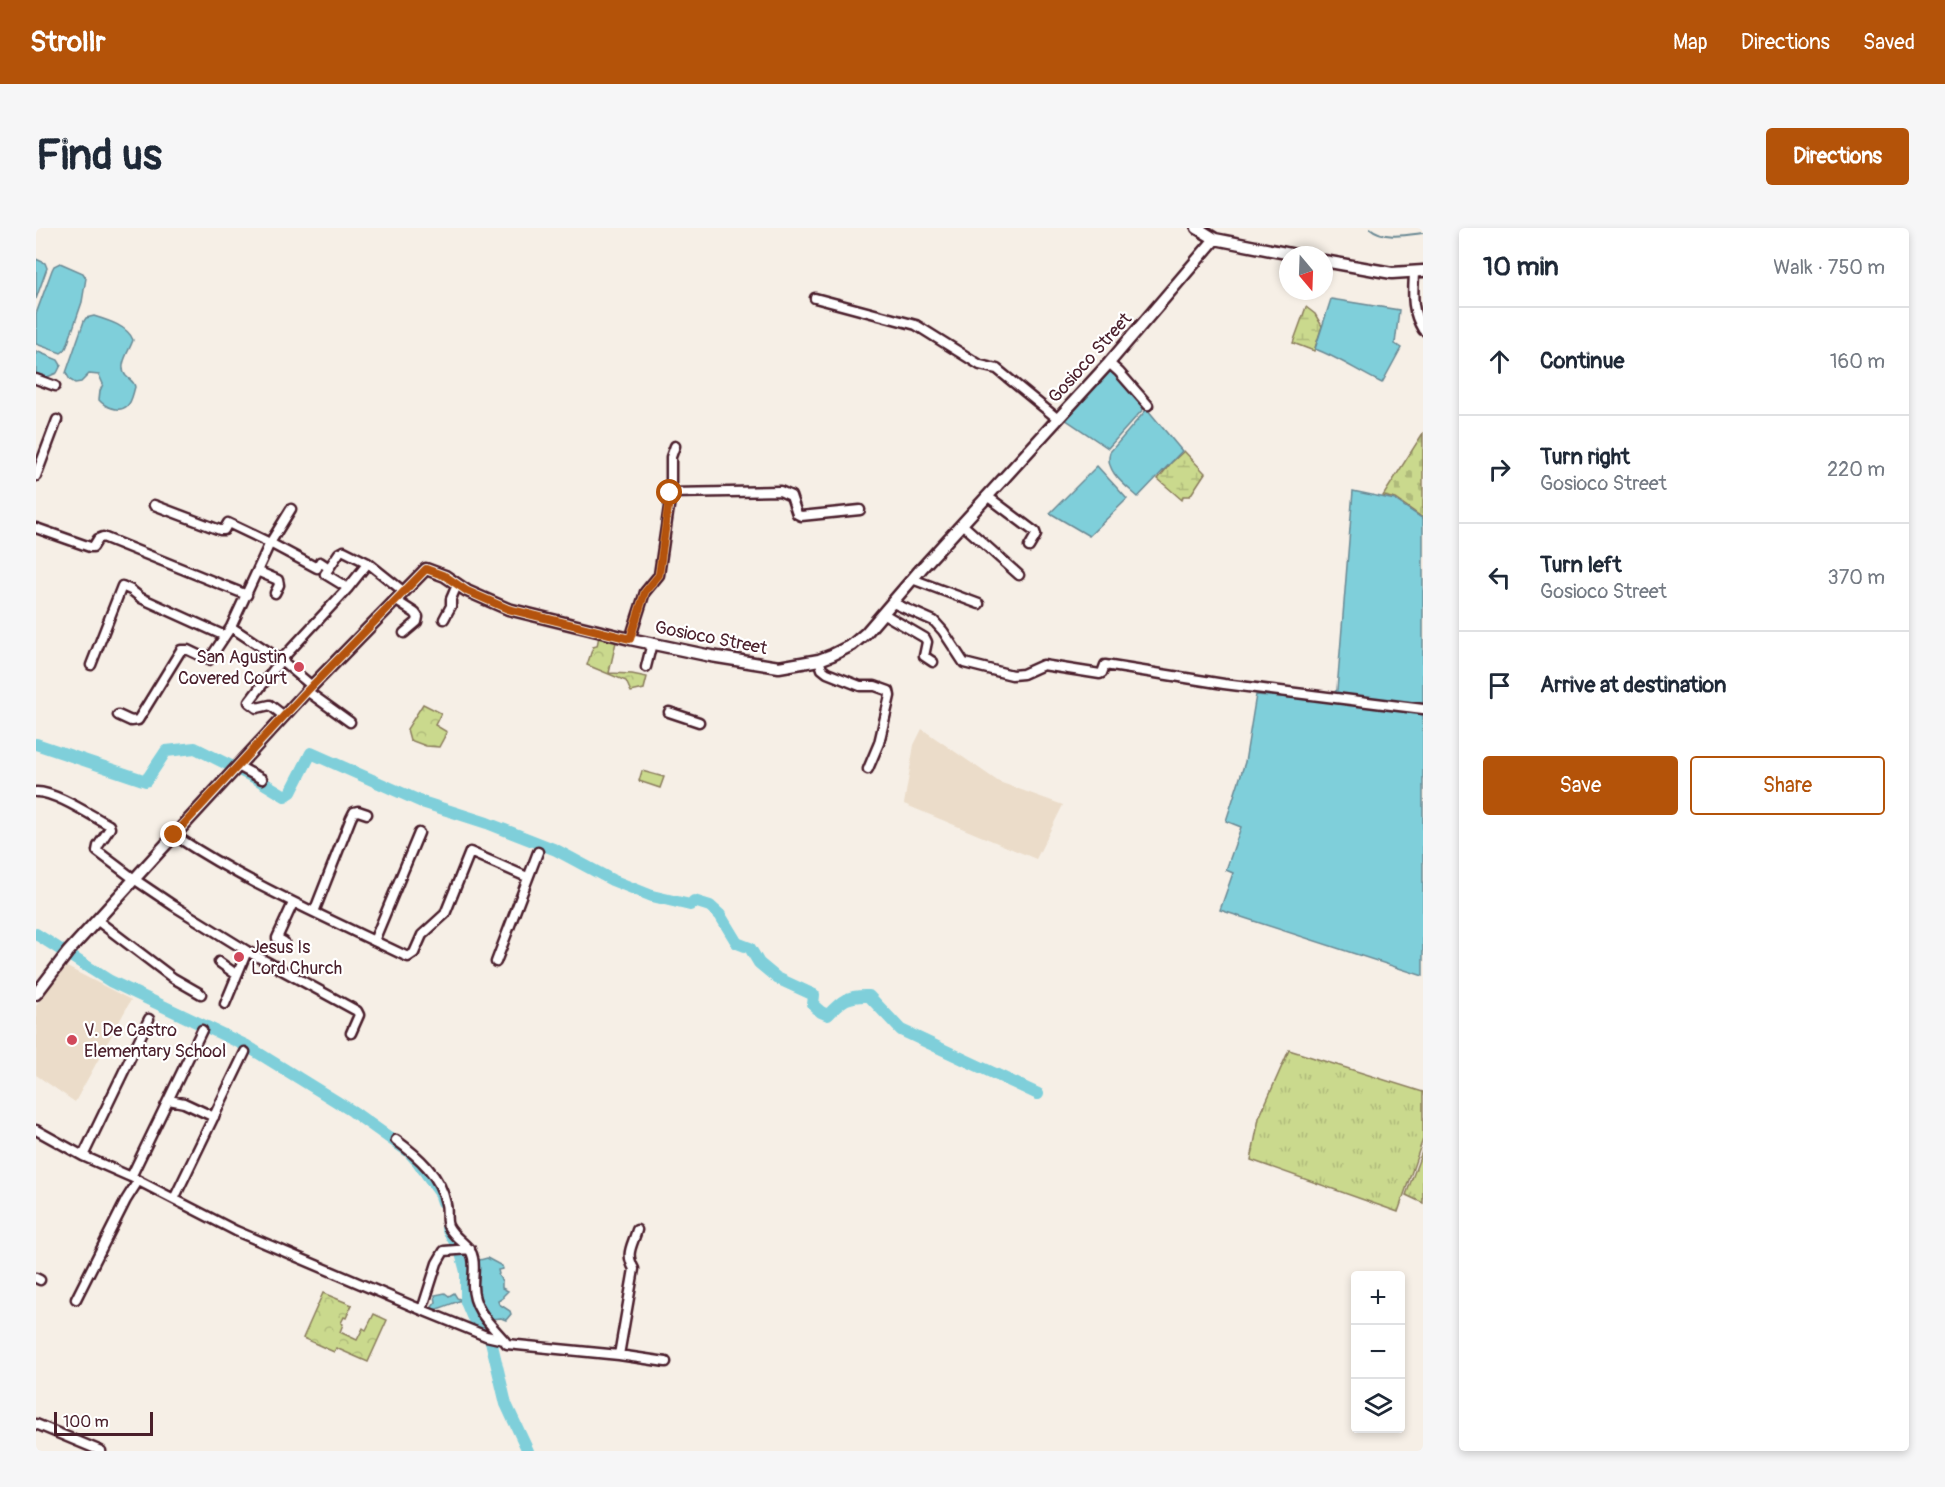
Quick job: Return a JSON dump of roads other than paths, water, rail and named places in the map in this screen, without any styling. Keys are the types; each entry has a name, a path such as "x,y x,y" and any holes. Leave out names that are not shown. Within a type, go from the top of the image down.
{"street":[{"path":"1197,228 1215,239 1279,252"},
{"name":"Gosioco Street","path":"36,994 68,952 174,835 309,689 426,569 445,576 457,585 508,609 630,639 768,666 793,665 819,660 852,645 884,614 912,579 1109,363 1215,239"},
{"path":"1333,263 1392,273 1418,272 1413,304 1423,330"},
{"path":"815,298 916,325 980,365 998,369 1058,419"},
{"path":"1109,363 1148,405"},
{"path":"36,379 55,386"},
{"path":"36,476 57,420"},
{"path":"630,639 645,592 659,575 670,493 671,457 675,446"},
{"path":"670,493 780,491 791,496 797,514 801,516 860,510"},
{"path":"987,496 1035,532 1036,535 1029,547"},
{"path":"154,505 220,530 224,530 228,523 316,568 320,562 329,568"},
{"path":"118,715 131,722 138,720 179,651 184,648 210,660 231,627 270,543 291,509"},
{"path":"963,525 1019,575"},
{"path":"36,528 90,547 93,547 98,539 103,537 247,595"},
{"path":"348,588 325,574 341,552 368,563 404,591"},
{"path":"284,716 270,705 257,708 249,702 281,660 348,588 368,563"},
{"path":"257,571 278,580 279,585 275,593"},
{"path":"912,579 979,604"},
{"path":"444,619 452,606 451,599 457,585"},
{"path":"91,665 122,586 141,598 225,636"},
{"path":"395,600 418,615 417,622 404,633"},
{"path":"893,603 934,621 964,663 1012,675 1023,674 1043,665 1100,674 1105,665 1274,691 1423,709"},
{"path":"884,614 925,638 927,642 924,656 933,662"},
{"path":"231,627 281,660 309,689 350,722"},
{"path":"646,667 652,643"},
{"path":"819,660 822,669 827,673 860,686 875,686 889,692 879,743 868,769"},
{"path":"669,712 699,722"},
{"path":"236,768 262,779"},
{"path":"36,792 43,792 61,800 109,825 110,828 97,850 134,879 248,951 359,1012 351,1033"},
{"path":"314,912 354,812 367,814"},
{"path":"374,941 419,833"},
{"path":"174,835 212,860 293,903 408,957 414,952 422,934 445,914 470,852 527,877"},
{"path":"496,962 538,852"},
{"path":"284,942 277,938 293,903"},
{"path":"98,921 173,978 201,994"},
{"path":"225,1004 248,951"},
{"path":"219,962 237,975"},
{"path":"83,1156 150,1019"},
{"path":"76,1299 126,1200 202,1030"},
{"path":"174,1199 245,1053"},
{"path":"169,1100 184,1103 214,1117"},
{"path":"36,1130 83,1156 135,1179 236,1231 422,1310 501,1340"},
{"path":"396,1140 420,1159 436,1179 446,1204 449,1227 457,1240 470,1249 473,1256 473,1287 480,1313 501,1340 507,1344 666,1362"},
{"path":"619,1355 634,1269 629,1260 629,1254 637,1230"},
{"path":"422,1310 437,1263 444,1251 470,1249"},
{"path":"36,1424 101,1451"}],"water":[{"path":"36,259 45,263 47,268 36,299"},
{"path":"60,263 83,273 86,278 82,302 67,346 61,353 36,344 36,314 52,270"},
{"path":"1331,300 1399,310 1395,344 1401,348 1382,383 1315,349"},
{"path":"94,316 122,327 133,340 123,368 135,387 130,402 124,408 112,408 99,400 103,384 99,375 89,374 81,382 75,383 66,373 84,321"},
{"path":"36,351 58,360 61,365 57,373 45,378 36,376"},
{"path":"1110,366 1146,406 1108,448 1062,417"},
{"path":"1147,409 1182,451 1138,497 1117,477 1109,459 1110,452"},
{"path":"1097,466 1127,499 1089,536 1050,513"},
{"path":"1353,491 1395,500 1423,519 1423,976 1220,910 1233,873 1226,870 1241,827 1226,821 1245,762 1256,695 1323,700 1337,690"},
{"path":"487,1258 502,1266 503,1269 498,1270 498,1275 502,1281 502,1288 508,1291 498,1301 510,1311 511,1314 506,1320 489,1319 478,1298 476,1261"},
{"path":"445,1293 449,1296 454,1293 462,1300 433,1310 432,1307 436,1302 435,1295"}],"waterway":[{"path":"1370,228 1389,235 1423,233"},
{"path":"36,744 146,781 166,751 195,748 257,779 285,796 291,792 311,753 422,802 487,823 556,850 612,880 652,896 690,905 694,901 710,906 720,915 737,943 750,948 759,963 777,978 814,995 813,1005 821,1012 828,1015 846,999 869,996 901,1030 1038,1094"},
{"path":"36,934 110,981 247,1046 352,1111 408,1151 440,1193 443,1202"},
{"path":"447,1228 461,1253 466,1272 466,1302 472,1316 491,1341 506,1404 528,1451"}],"place":[{"name":"San Agustin Covered Court","path":"299,667"},
{"name":"Jesus Is Lord Church","path":"239,957"},
{"name":"V. De Castro Elementary School","path":"72,1040"}]}
